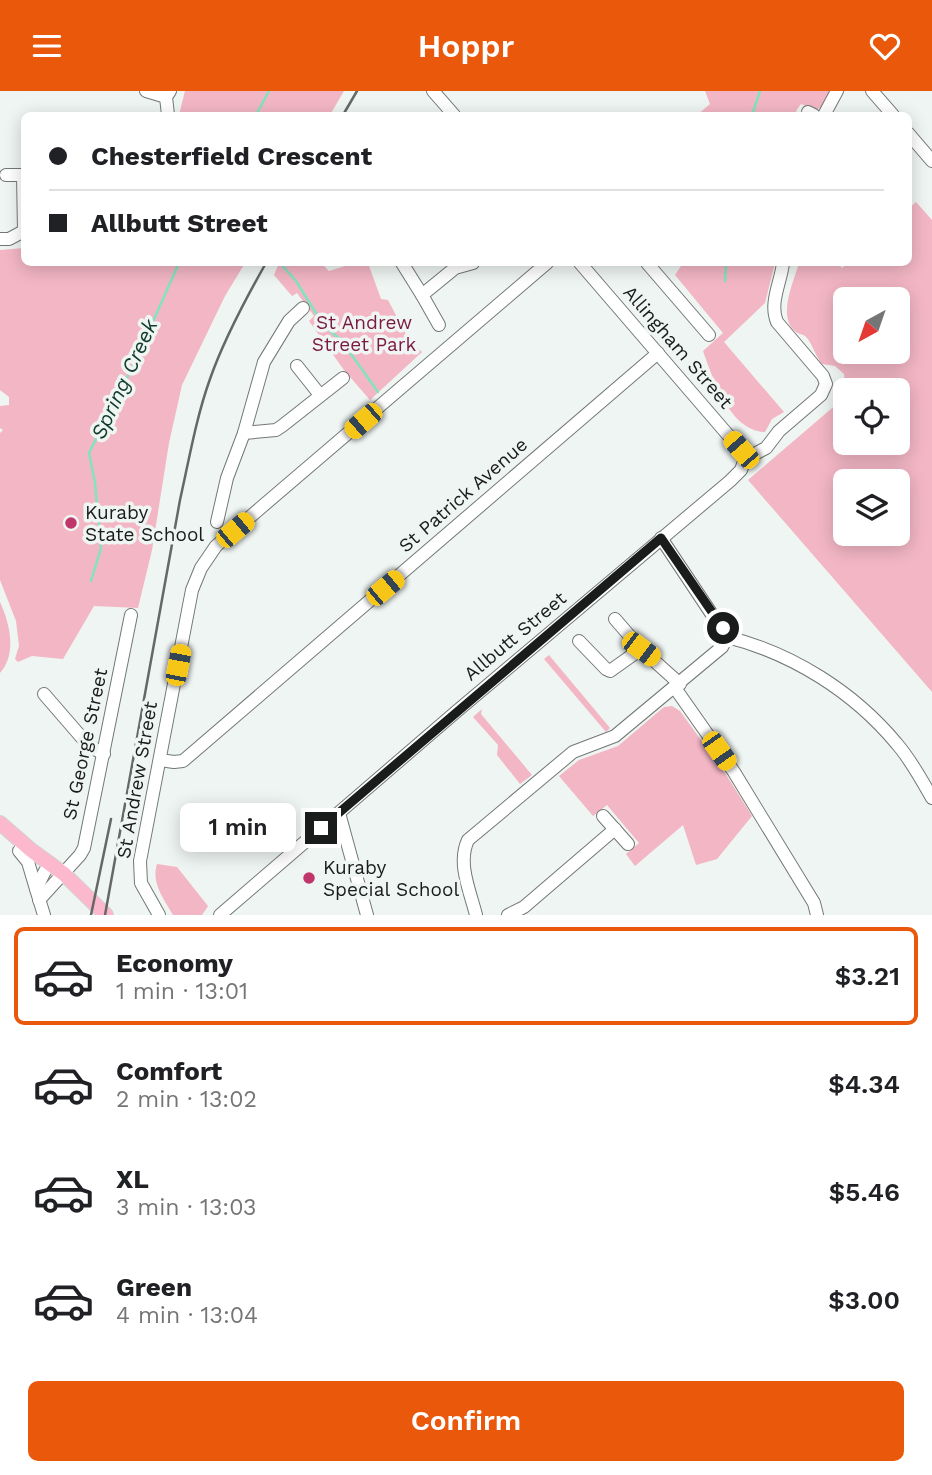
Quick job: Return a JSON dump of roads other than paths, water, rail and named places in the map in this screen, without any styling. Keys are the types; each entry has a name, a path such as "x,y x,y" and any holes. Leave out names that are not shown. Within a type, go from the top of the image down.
{"main road":[{"path":"0,823 106,915"},
{"path":"0,836 45,871 61,877"}],"street":[{"path":"146,91 168,94 168,112"},
{"path":"433,91 451,112"},
{"path":"826,112 837,91"},
{"path":"872,91 890,112"},
{"path":"912,138 932,161"},
{"path":"6,175 21,175"},
{"path":"0,239 9,239 21,233"},
{"path":"404,266 439,325"},
{"path":"422,295 451,266"},
{"name":"St Andrew Street","path":"159,915 141,883 140,874 192,590 201,568 216,547 544,266"},
{"name":"Allingham Street","path":"583,266 741,450 745,459"},
{"path":"650,266 709,335"},
{"name":"Allbutt Street","path":"220,915 730,481 741,470 745,459 766,449 779,431 821,395 826,383 823,376 777,322 774,314 783,266"},
{"path":"217,522 227,478 244,433 264,362 289,321 303,308"},
{"name":"St Patrick Avenue","path":"160,761 183,761 658,353"},
{"path":"297,366 320,395"},
{"path":"244,433 276,430 298,416 343,378"},
{"path":"661,538 727,637 802,667 853,700 898,745 932,798"},
{"name":"St George Street","path":"37,894 61,877 84,848 131,615"},
{"path":"615,618 677,686 734,772 814,903 817,915"},
{"path":"476,915 462,861 468,840 573,752 615,736 722,647 727,637"},
{"path":"579,641 610,671 641,649"},
{"path":"44,694 89,745 104,754"},
{"path":"339,813 367,915"},
{"path":"603,816 628,844"},
{"path":"508,915 524,907 615,829"},
{"path":"19,851 29,862 44,915"},
{"path":"37,894 45,871"}],"waterway":[{"name":"Spring Creek","path":"258,112 269,91"},
{"path":"753,112 760,91"},
{"name":"Spring Creek","path":"91,581 101,548 95,483 89,453 134,364 178,266"},
{"path":"283,266 296,281 324,326 341,340 378,392"},
{"path":"725,281 726,266"}],"railway":[{"path":"345,112 357,91"},
{"path":"105,915 180,500 197,424 222,349 264,266"},
{"path":"91,915 111,819"}],"place":[{"name":"Kuraby State School","path":"71,523"},
{"name":"Kuraby Special School","path":"309,878"}],"park label":[{"name":"St Andrew Street Park","path":"364,333"}]}
